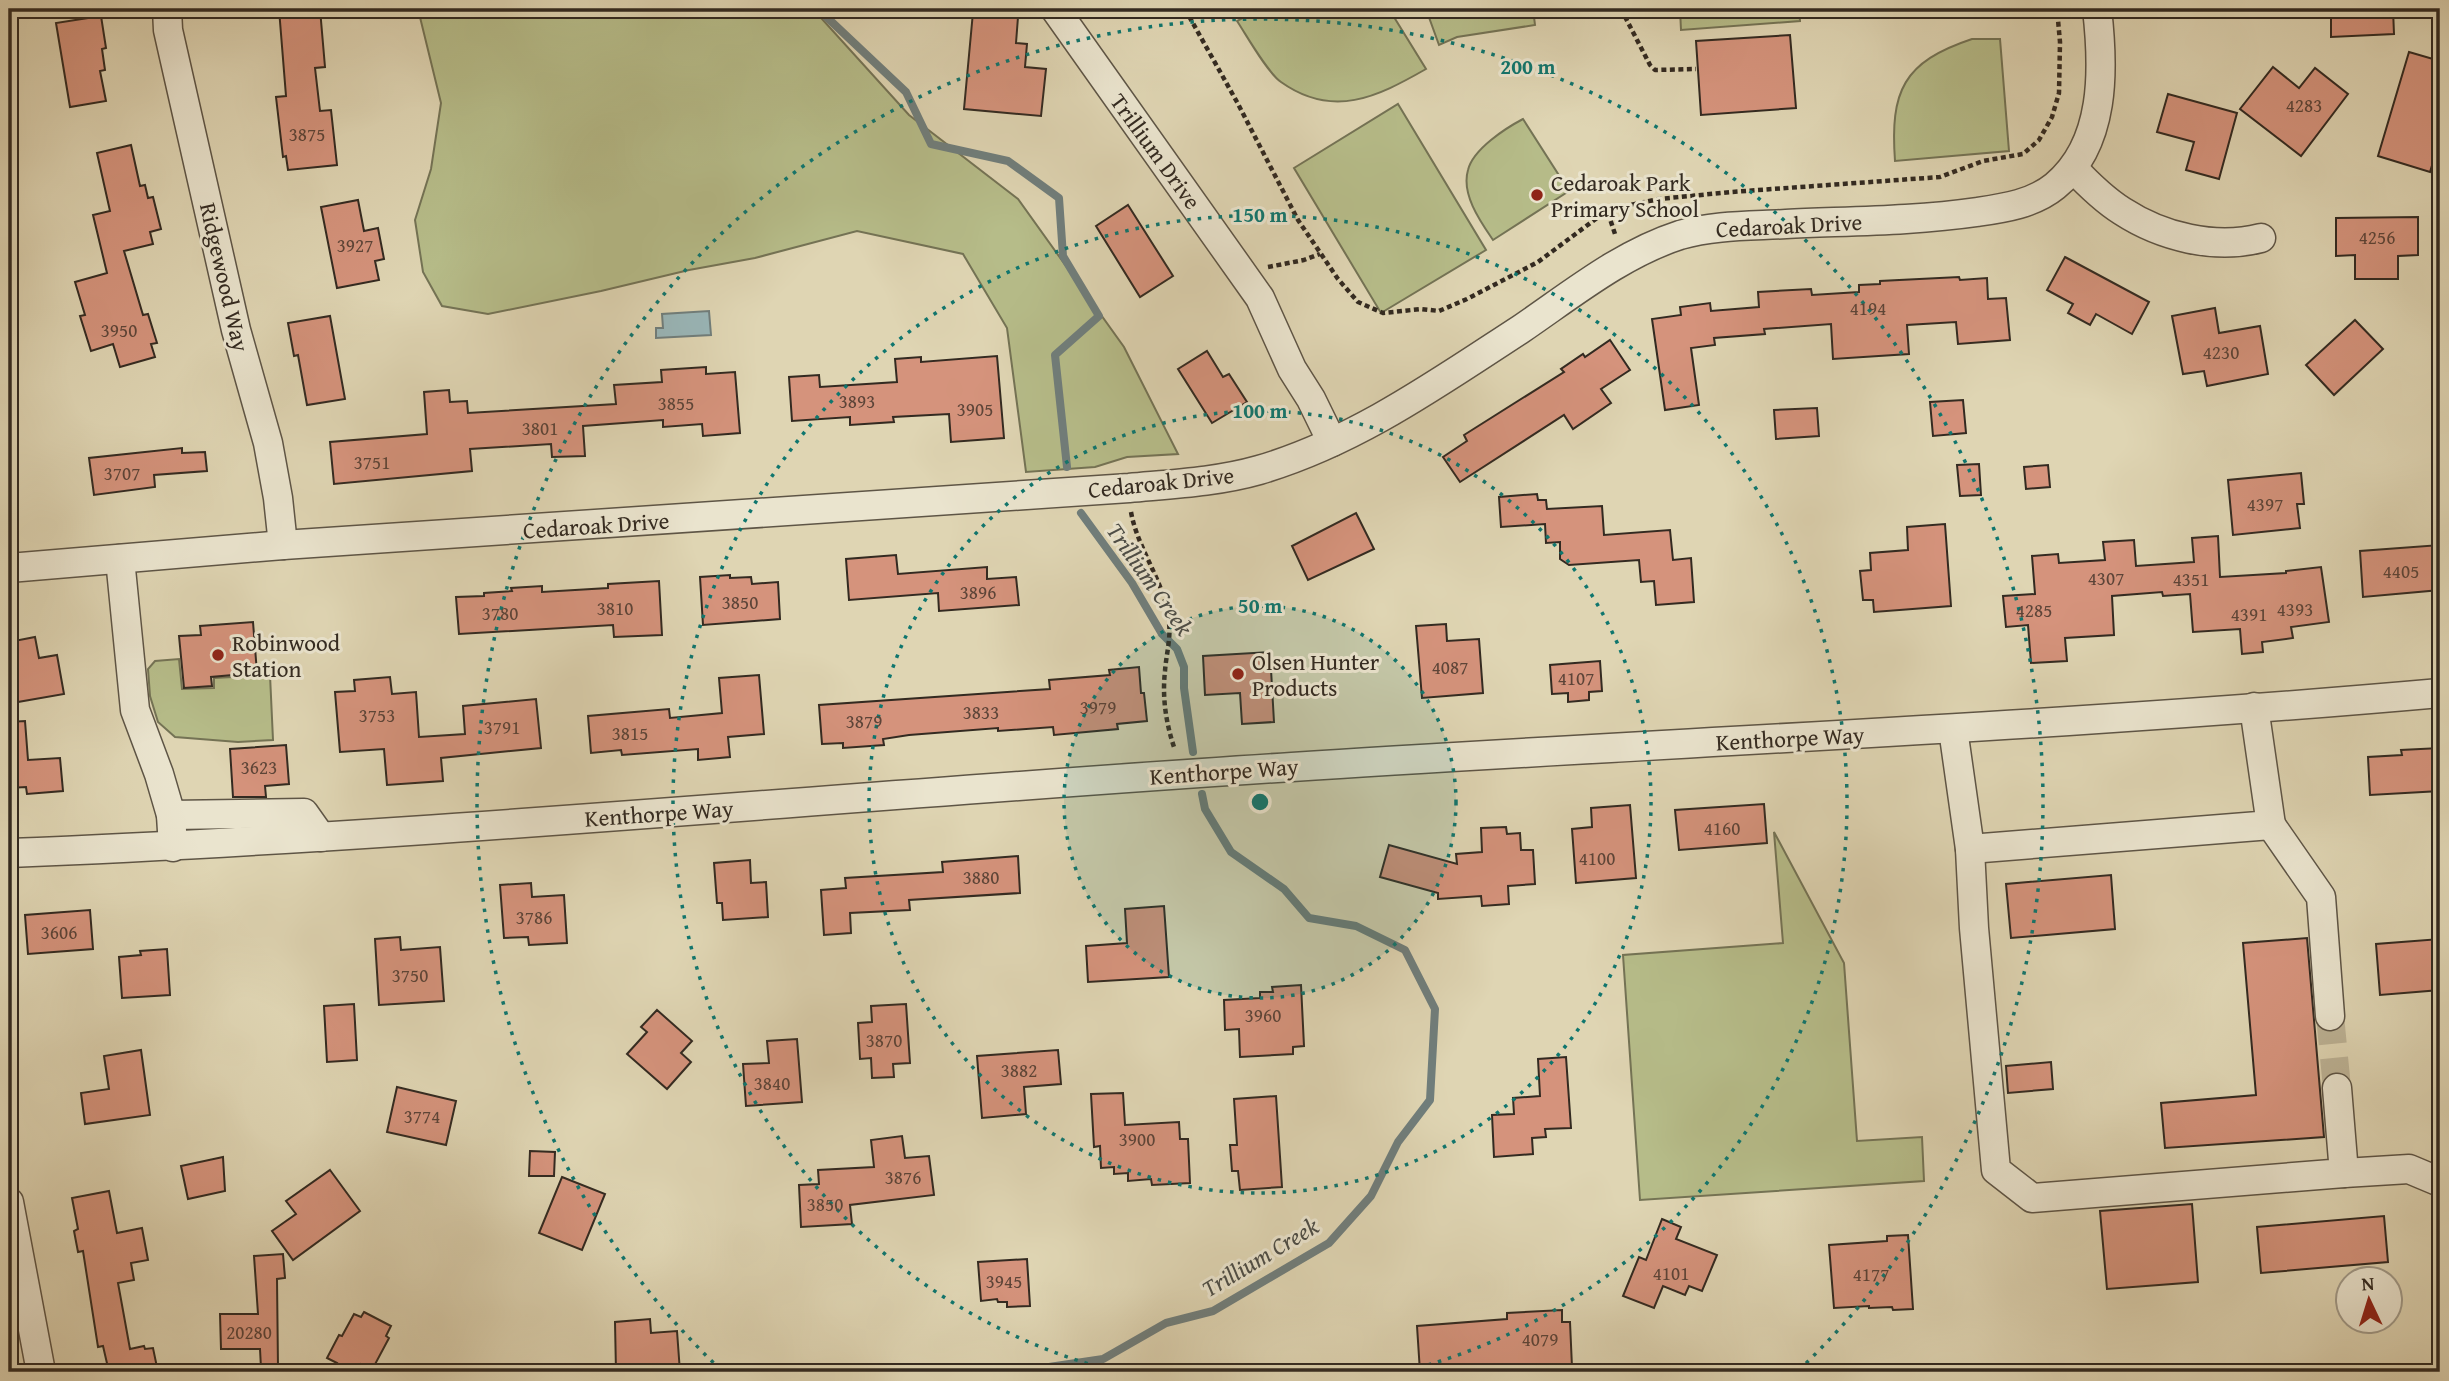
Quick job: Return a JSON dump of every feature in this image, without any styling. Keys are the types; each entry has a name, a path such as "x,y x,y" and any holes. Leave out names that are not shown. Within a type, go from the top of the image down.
{"street":[{"name":"Ridgewood Way","path":"167,9 168,30 236,330 268,443 283,545"},
{"name":"Trillium Drive","path":"1055,9 1260,298 1292,369 1311,399 1332,442"},
{"name":"Cedaroak Drive","path":"9,568 283,545 1129,488 1205,481 1258,470 1332,442 1429,389 1653,244 1684,234 1726,227 1914,218 1997,209 2019,205 2035,198 2054,187 2084,152 2097,110 2101,44 2097,9"},
{"path":"2073,168 2096,191 2122,211 2151,226 2178,236 2210,242 2242,243 2261,239"},
{"path":"120,559 135,710 171,815 173,847"},
{"name":"Kenthorpe Way","path":"9,853 173,847 1182,774 1953,729 2440,693"},
{"path":"2254,707 2271,825 2321,897 2330,1016"},
{"path":"1953,729 1970,849 1974,928 1996,1170 2032,1198 2409,1169 2440,1182"},
{"path":"171,815 304,813 321,837"},
{"path":"1970,849 2271,825"},
{"path":"2337,1088 2344,1173"},
{"path":"9,1202 41,1372"}],"path":[{"path":"1185,9 1298,219 1320,254 1358,302 1383,313 1421,309 1439,311 1538,262 1597,218 1625,206 1659,199 1940,177 1983,161 2023,154 2039,140 2052,117 2059,93 2060,41 2057,9"},
{"path":"1621,9 1655,70 1696,69"},
{"path":"1608,213 1616,238"},
{"path":"1243,273 1320,254"},
{"path":"1129,488 1134,528 1164,595 1170,625 1164,690 1166,717 1182,774"}],"green space":[{"path":"418,9 813,9 909,115 1018,199 1124,347 1178,454 1127,457 1095,467 1026,472 1007,328 963,254 857,231 755,258 488,314 442,306 423,272 415,220 431,169 441,103"},
{"path":"1259,9 1389,9 1426,69 1390,88 1355,100 1319,100 1281,82 1237,21"},
{"path":"1426,9 1533,9 1535,25 1457,37 1439,45"},
{"path":"1680,9 1799,9 1800,21 1681,30"},
{"path":"1972,39 2000,39 2009,151 1895,161 1895,116 1906,82 1916,69 1930,58"},
{"path":"1398,104 1486,250 1381,313 1294,168"},
{"path":"1523,119 1569,191 1493,240 1469,198 1468,170 1483,147"},
{"path":"179,659 182,689 214,688 214,678 270,675 273,740 238,742 175,737 158,722 150,696 148,669 155,661"},
{"path":"1774,832 1844,963 1857,1141 1922,1137 1924,1181 1640,1200 1623,955 1783,943"}],"water":[{"path":"709,311 711,335 656,338 656,328 663,328 662,314"}],"building":[{"path":"279,9 320,9 325,67 315,68 320,111 331,110 337,165 288,170 286,156 283,157 276,97 286,96"},
{"path":"2331,9 2393,9 2394,34 2331,37"},
{"path":"973,12 1018,17 1016,43 1027,44 1025,67 1046,69 1041,116 964,109"},
{"path":"101,16 106,48 102,49 105,70 100,71 106,101 70,107 56,23"},
{"path":"1790,35 1796,108 1701,115 1696,41"},
{"path":"2409,52 2440,61 2440,139 2430,172 2378,156"},
{"path":"2273,67 2299,88 2315,68 2348,94 2301,156 2240,109"},
{"path":"2168,94 2237,113 2219,179 2186,170 2194,142 2157,132"},
{"path":"131,145 140,186 145,185 148,198 153,197 161,229 150,232 153,244 124,251 143,315 148,314 157,343 151,344 155,357 120,367 113,344 91,351 80,316 85,315 75,282 107,273 93,215 110,211 97,153"},
{"path":"358,200 364,231 378,228 384,259 375,261 379,280 337,288 321,207"},
{"path":"1128,205 1173,276 1140,297 1096,226"},
{"path":"2418,217 2418,255 2398,256 2398,279 2355,279 2355,255 2336,256 2336,218"},
{"path":"2065,257 2149,302 2132,334 2096,314 2090,325 2068,313 2073,304 2047,290"},
{"path":"1959,277 1960,280 1987,278 1988,299 2006,298 2010,340 1958,344 1956,322 1907,325 1909,354 1833,359 1831,324 1764,329 1765,334 1714,338 1715,345 1691,348 1699,405 1665,410 1652,319 1681,315 1680,307 1710,303 1711,311 1759,307 1758,292 1811,289 1812,295 1859,292 1859,285 1880,284 1880,281"},
{"path":"2215,308 2219,333 2260,326 2268,374 2207,386 2204,371 2183,374 2172,316"},
{"path":"330,316 345,399 307,405 298,355 294,356 288,323"},
{"path":"2355,320 2383,349 2334,395 2306,365"},
{"path":"1610,340 1630,370 1601,389 1611,403 1573,429 1564,415 1460,482 1443,457 1467,441 1464,435 1564,372 1561,369 1583,354 1585,357"},
{"path":"1207,351 1223,377 1229,374 1247,402 1212,423 1178,369"},
{"path":"997,356 1004,438 951,442 949,414 893,417 894,422 850,425 850,417 792,421 789,377 819,375 820,387 897,382 895,359 921,357 921,362"},
{"path":"706,367 706,374 735,372 740,433 703,436 702,424 663,427 663,420 583,426 585,456 552,457 551,444 470,449 472,471 334,484 330,442 427,434 424,392 449,390 450,402 467,401 468,413 616,404 614,385 662,382 661,370"},
{"path":"1963,400 1966,433 1933,436 1930,402"},
{"path":"1817,408 1819,436 1776,439 1774,410"},
{"path":"182,448 182,453 205,452 207,471 154,475 155,487 94,495 89,458"},
{"path":"1979,464 1981,495 1960,496 1957,465"},
{"path":"2048,465 2050,487 2026,489 2024,467"},
{"path":"2301,473 2304,504 2297,504 2300,528 2233,535 2228,480"},
{"path":"1537,494 1538,500 1546,500 1547,509 1602,506 1604,535 1670,530 1673,560 1691,558 1694,602 1656,605 1654,581 1641,582 1639,560 1569,565 1560,559 1560,542 1546,543 1545,524 1501,527 1499,497"},
{"path":"1356,513 1374,549 1308,580 1292,546"},
{"path":"1945,524 1951,606 1874,612 1873,600 1863,600 1860,571 1871,570 1870,553 1908,550 1907,527"},
{"path":"2218,536 2220,577 2286,573 2321,567 2329,622 2291,627 2293,638 2262,642 2263,652 2242,654 2240,629 2193,632 2190,594 2163,596 2162,592 2112,596 2114,635 2065,638 2067,661 2031,663 2028,625 2006,627 2003,596 2035,594 2032,556 2058,554 2059,563 2105,560 2103,542 2134,540 2136,566 2194,562 2192,538"},
{"path":"2440,545 2440,590 2363,597 2360,551"},
{"path":"896,555 898,574 987,567 987,579 1016,577 1019,605 939,611 938,593 849,600 846,559"},
{"path":"730,575 730,578 751,577 752,584 778,582 780,619 703,625 700,577"},
{"path":"659,581 662,635 614,637 613,625 459,634 456,597 484,596 484,593 512,591 511,588 542,586 542,592 608,588 608,584"},
{"name":"Robinwood Station","path":"253,622 257,673 211,677 212,686 184,688 179,636 201,635 200,626"},
{"path":"1446,624 1447,641 1479,639 1483,693 1422,698 1416,626"},
{"path":"35,637 39,658 57,655 64,694 12,703 9,642"},
{"name":"Olsen Hunter Products","path":"1270,652 1274,722 1242,724 1240,693 1205,695 1203,656"},
{"path":"1600,661 1602,691 1589,692 1589,700 1568,702 1568,693 1552,694 1550,665"},
{"path":"1139,667 1147,721 1117,724 1118,729 1054,735 1053,727 998,731 998,728 909,735 883,739 884,745 843,748 843,743 822,744 819,705 1050,689 1049,680 1110,675 1109,670"},
{"path":"759,675 764,734 728,737 730,757 698,760 698,749 622,755 621,750 591,753 588,716 669,709 670,718 722,713 719,678"},
{"path":"390,677 392,694 416,692 419,737 465,734 463,706 536,699 541,748 441,758 443,781 387,785 384,749 340,752 335,692 355,691 354,680"},
{"path":"25,721 28,760 60,758 63,791 27,794 26,787 9,788 9,722"},
{"path":"286,745 289,784 265,786 266,797 233,797 230,749"},
{"path":"2440,748 2440,791 2370,795 2368,757 2402,755 2401,750"},
{"path":"1764,804 1767,843 1679,850 1675,810"},
{"path":"1630,805 1636,878 1576,883 1572,829 1592,827 1591,808"},
{"path":"1506,827 1507,834 1520,833 1521,850 1533,850 1535,884 1508,886 1509,904 1482,906 1481,896 1438,899 1438,893 1380,877 1389,845 1457,864 1456,854 1482,852 1481,828"},
{"path":"1018,856 1020,893 909,900 910,910 850,913 851,933 824,935 821,890 846,888 845,878 943,872 942,862"},
{"path":"750,860 751,883 766,882 768,917 723,920 722,903 717,903 714,863"},
{"path":"2111,875 2115,929 2011,938 2006,884"},
{"path":"531,883 532,897 564,895 567,943 529,945 528,937 504,938 500,885"},
{"path":"1164,906 1169,977 1088,982 1086,946 1127,943 1125,909"},
{"path":"90,910 93,949 28,954 25,915"},
{"path":"400,937 401,950 440,947 444,1001 379,1005 375,939"},
{"path":"2307,938 2324,1137 2165,1148 2161,1103 2256,1095 2243,943"},
{"path":"2440,939 2440,990 2380,995 2376,944"},
{"path":"167,949 170,995 122,998 119,957 141,955 140,951"},
{"path":"1301,985 1304,1046 1293,1047 1293,1054 1240,1057 1239,1029 1225,1030 1224,1000 1260,998 1260,992 1273,992 1272,987"},
{"path":"354,1004 357,1060 327,1062 324,1006"},
{"path":"906,1004 910,1063 893,1064 894,1077 872,1078 871,1058 860,1059 858,1023 872,1022 871,1006"},
{"path":"657,1010 692,1041 681,1053 691,1062 667,1089 627,1054 647,1032 641,1027"},
{"path":"797,1039 802,1102 746,1106 743,1064 769,1063 767,1041"},
{"path":"141,1050 150,1115 85,1124 81,1093 109,1089 104,1056"},
{"path":"1058,1050 1061,1084 1024,1087 1026,1114 982,1118 977,1056"},
{"path":"1566,1057 1571,1128 1545,1129 1546,1137 1532,1138 1533,1154 1494,1157 1492,1115 1514,1114 1513,1098 1540,1096 1538,1059"},
{"path":"2051,1062 2053,1089 2008,1093 2006,1066"},
{"path":"397,1087 456,1101 446,1145 387,1132"},
{"path":"1123,1093 1125,1125 1179,1122 1180,1139 1188,1139 1190,1183 1152,1185 1151,1179 1128,1181 1128,1173 1114,1174 1114,1167 1101,1168 1100,1146 1094,1147 1091,1094"},
{"path":"1276,1096 1282,1187 1240,1190 1238,1171 1232,1171 1230,1145 1237,1145 1234,1099"},
{"path":"902,1136 905,1158 929,1156 934,1195 850,1205 852,1224 801,1227 799,1185 819,1184 818,1170 874,1167 871,1140"},
{"path":"530,1151 555,1152 554,1176 529,1176"},
{"path":"223,1157 225,1191 188,1199 181,1166"},
{"path":"330,1170 360,1211 293,1260 272,1231 296,1214 286,1201"},
{"path":"562,1177 605,1194 582,1250 539,1233"},
{"path":"109,1191 117,1233 142,1228 148,1260 131,1263 134,1280 118,1283 130,1349 144,1346 145,1349 153,1348 158,1372 109,1372 103,1346 98,1347 83,1251 78,1252 74,1231 78,1229 72,1198"},
{"path":"2192,1204 2198,1282 2107,1289 2100,1211"},
{"path":"2384,1216 2388,1262 2261,1273 2257,1227"},
{"path":"1662,1219 1681,1227 1676,1239 1717,1255 1702,1291 1689,1286 1685,1295 1663,1286 1654,1308 1623,1296 1639,1257 1646,1260"},
{"path":"1908,1235 1913,1309 1893,1310 1892,1307 1869,1306 1834,1308 1829,1245 1887,1241 1887,1236"},
{"path":"283,1254 285,1278 277,1279 278,1367 261,1368 260,1349 221,1349 220,1314 258,1314 254,1256"},
{"path":"1027,1259 1030,1306 1007,1307 1007,1302 998,1302 997,1299 981,1301 978,1262"},
{"path":"1562,1310 1562,1322 1570,1322 1572,1367 1550,1368 1550,1372 1530,1372 1521,1368 1420,1372 1417,1326 1507,1319 1507,1313"},
{"path":"364,1312 391,1326 386,1336 389,1338 372,1370 361,1364 357,1372 332,1372 337,1363 327,1358 339,1335 342,1336 354,1314 361,1317"},
{"path":"650,1319 651,1333 677,1331 680,1372 616,1372 615,1322"}],"waterway":[{"name":"Trillium Creek","path":"818,9 906,92 931,144 1008,161 1059,198 1063,256 1099,316 1055,355 1067,467"},
{"name":"Trillium Creek","path":"1081,513 1132,583 1162,634 1177,649 1184,667 1184,688 1193,752"},
{"name":"Trillium Creek","path":"1045,1372 1049,1367 1103,1359 1166,1323 1213,1311 1329,1243 1371,1196 1398,1142 1430,1100 1435,1009 1405,950 1356,926 1309,918 1284,889 1231,852 1205,809 1202,794"}],"tunnel":[{"path":"2330,1016 2337,1088"}],"place":[{"name":"Cedaroak Park Primary School","path":"1537,195"},
{"name":"Robinwood Station","path":"218,655"},
{"name":"Olsen Hunter Products","path":"1238,674"}]}
